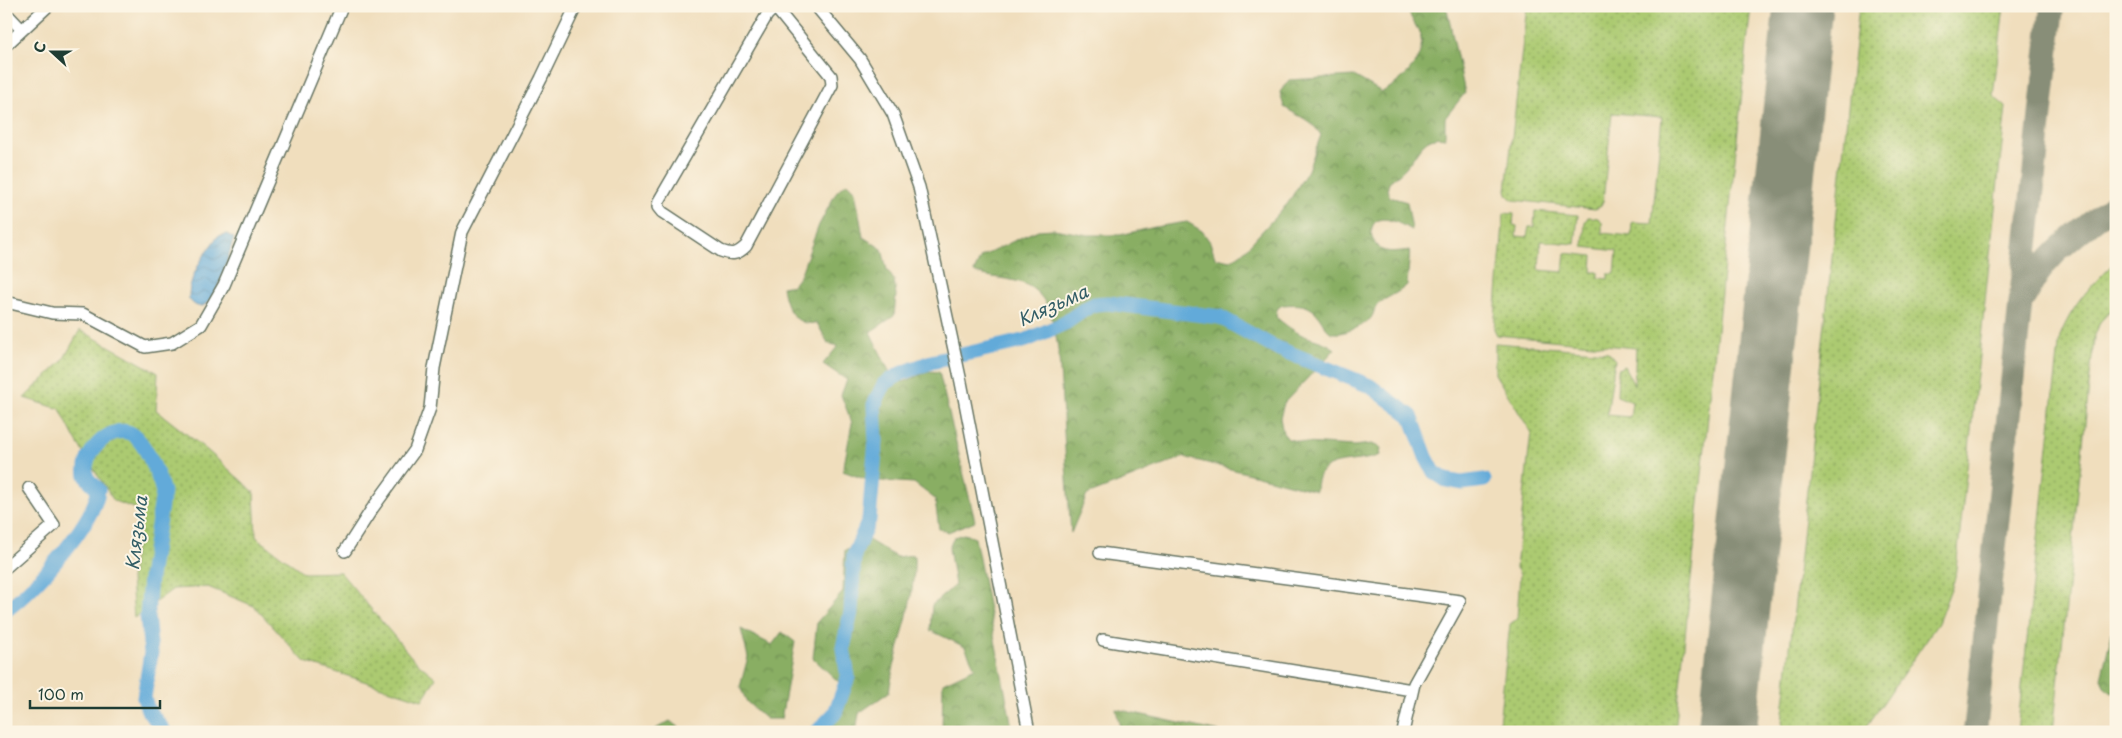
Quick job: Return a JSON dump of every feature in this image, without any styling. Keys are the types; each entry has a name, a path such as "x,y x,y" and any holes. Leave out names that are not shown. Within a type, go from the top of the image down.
{"street":[{"path":"6,45 48,6"},
{"path":"6,302 52,313 82,314 145,347 172,343 201,325 224,285 342,6"},
{"path":"345,551 372,509 415,450 430,408 434,368 462,232 541,79 576,6"},
{"path":"816,6 860,59 893,114 920,187 961,382 1030,732"},
{"path":"774,7 831,76 832,85 746,246 739,253 730,254 721,251 662,212 658,207 659,201 767,15 774,7"},
{"path":"6,13 22,30"},
{"path":"6,568 54,525 29,488"},
{"path":"1100,553 1460,601 1414,684 1403,732"},
{"path":"1103,640 1412,690"}],"green space":[{"path":"1407,6 1445,6 1465,93 1445,118 1445,138 1438,137 1426,141 1405,168 1389,182 1387,190 1390,197 1407,202 1412,230 1386,219 1378,220 1372,227 1373,240 1378,248 1392,252 1410,250 1407,285 1378,304 1368,321 1344,332 1333,333 1329,331 1316,313 1304,306 1294,304 1282,305 1277,309 1276,317 1298,333 1323,342 1335,349 1284,403 1280,418 1283,433 1288,439 1306,443 1354,446 1372,444 1381,448 1380,455 1329,466 1322,471 1317,479 1316,491 1184,457 1087,495 1071,533 1060,371 1056,339 1049,310 1036,291 1028,286 1020,282 974,272 981,257 1038,230 1054,229 1088,235 1120,235 1187,222 1202,231 1210,242 1215,258 1230,261 1243,252 1288,203 1308,170 1321,135 1309,122 1284,107 1280,92 1289,80 1354,76 1382,92 1389,88 1410,70 1419,55 1421,47 1420,34"},
{"path":"1527,6 1751,6 1675,732 1498,732 1510,624 1517,619 1520,574 1516,568 1531,432 1495,374 1495,343 1608,352 1615,360 1607,415 1630,417 1632,402 1617,396 1618,369 1624,366 1634,385 1636,348 1497,335 1494,329 1504,213 1514,214 1513,225 1517,226 1516,236 1527,237 1529,227 1534,227 1535,211 1578,215 1575,244 1541,241 1539,270 1563,272 1565,253 1593,256 1592,272 1598,272 1598,278 1608,279 1608,274 1615,274 1617,251 1583,247 1585,222 1588,217 1598,218 1602,222 1602,233 1631,236 1632,222 1652,223 1662,117 1612,113 1603,201 1600,207 1595,209 1513,200 1508,196 1506,190"},
{"path":"1859,6 2004,6 1993,96 2006,107 1955,578 1938,623 1863,732 1781,732"},
{"path":"847,183 855,191 863,237 882,249 887,270 894,280 896,295 894,316 870,332 892,377 904,382 928,371 939,372 975,521 948,532 939,529 935,499 914,483 867,480 843,471 852,423 841,395 847,380 823,364 838,346 828,343 817,323 802,322 797,319 788,308 783,294 782,287 793,285 800,276 819,225 837,191"},
{"path":"2116,261 2116,305 2100,322 2094,338 2053,732 2017,732 2060,336 2070,314 2083,296"},
{"path":"80,330 158,373 156,410 208,451 254,492 256,537 304,573 340,572 414,660 436,678 422,700 305,662 254,606 208,587 173,589 134,618 131,579 140,510 114,501 75,439 60,409 24,398 63,360"},
{"path":"964,534 975,538 1013,732 942,732 943,683 975,668 965,647 930,630 932,605 955,585 949,548 954,537"},
{"path":"867,539 896,557 914,555 914,573 909,607 889,692 859,713 856,732 826,732 841,684 813,658 817,622 843,592 845,550"},
{"path":"2116,616 2116,692 2112,693 2104,687 2101,678"},
{"path":"741,629 772,645 782,632 795,642 781,719 766,719 747,702 740,687 748,657"},
{"path":"1116,709 1220,732 1121,732"},
{"path":"670,721 684,732 650,732"}],"water":[{"path":"227,234 234,238 218,286 212,298 205,305 197,306 189,299 189,291 194,274 218,236"}],"waterway":[{"name":"Клязьма","path":"817,732 835,713 848,677 843,648 851,612 854,555 869,520 876,441 874,405 884,384 900,374 931,362 1027,340 1065,323 1095,304 1108,303 1220,317 1272,346 1370,386 1411,416 1426,457 1434,472 1446,480 1462,483 1484,480"},
{"name":"Клязьма","path":"6,610 18,601 46,572 75,537 86,520 98,490 88,479 86,467 88,459 99,443 106,437 122,431 136,437 151,460 163,492 150,578 147,616 151,653 144,698 148,710 165,732"}],"taxiway":[{"path":"1975,732 2052,6"},
{"path":"2026,296 2033,281 2053,256 2077,233 2116,203"}],"runway":[{"path":"1727,732 1803,6"}]}
